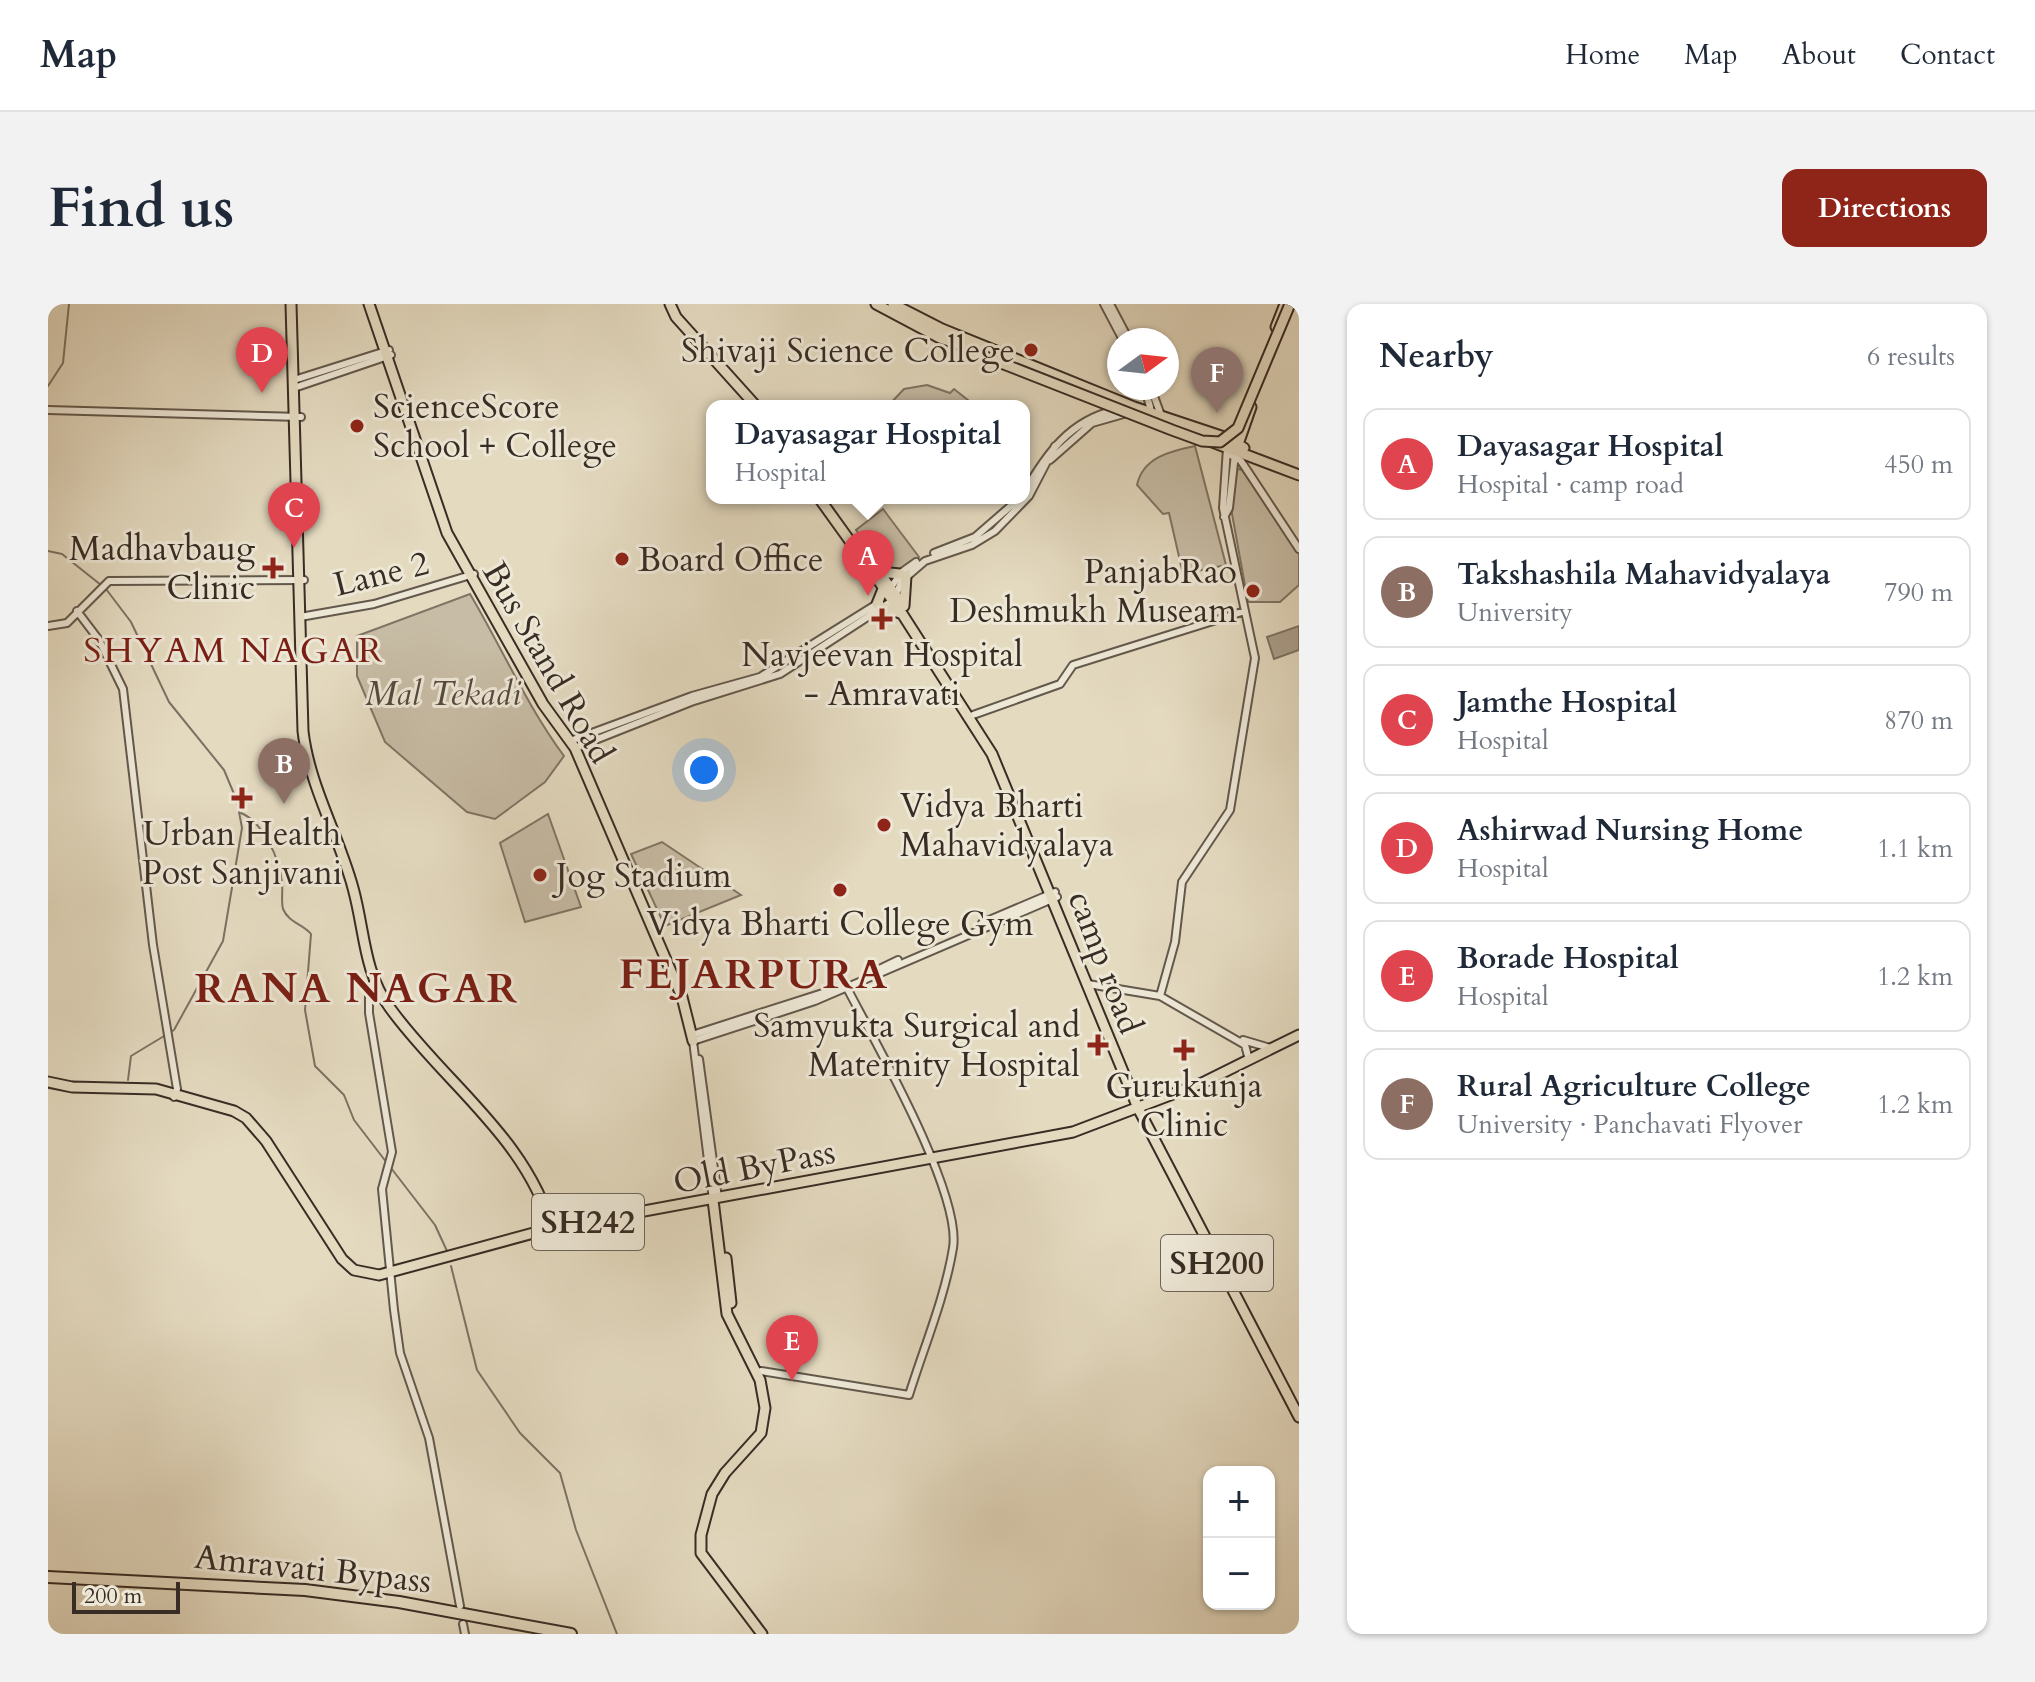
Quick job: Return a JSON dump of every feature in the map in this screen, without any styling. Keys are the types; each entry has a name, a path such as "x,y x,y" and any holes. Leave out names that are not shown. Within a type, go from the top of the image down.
{"highway":[{"name":"Amravati Bypass","path":"48,1577 208,1582 320,1591 571,1634"},
{"name":"Amravati Bypass","path":"48,1584 247,1590 348,1600 537,1634"}],"main road":[{"path":"294,304 302,617 309,742 352,869 374,980 503,1132 524,1164 552,1230"},
{"name":"Bus Stand Road","path":"371,304 448,522 472,575 575,743 674,963 690,1005 694,1037"},
{"path":"664,304 673,320 744,400"},
{"path":"670,304 676,317 751,400"},
{"path":"876,304 940,338 1129,410 1207,434 1232,450"},
{"path":"893,304 942,329 1202,441 1220,442 1238,428 1289,304"},
{"path":"1232,450 1236,426 1289,304"},
{"path":"1232,450 1289,304"},
{"path":"1157,418 1232,450 1299,472"},
{"path":"1207,434 1219,434 1236,426"},
{"name":"camp road","path":"823,504 903,611 973,715 1013,789 1140,1109 1299,1417"},
{"name":"camp road","path":"830,504 880,572 890,593"},
{"path":"880,572 903,575 903,611 880,606 890,593"},
{"name":"camp road","path":"903,611 992,754 1055,895"},
{"name":"Old ByPass","path":"48,1084 210,1101 246,1118 266,1141 342,1259 361,1273 389,1275 552,1230 932,1162 1073,1132 1202,1083 1299,1035"},
{"name":"camp road","path":"1140,1109 1299,1406"},
{"path":"709,1564 706,1531 718,1491 730,1471 761,1439 770,1422 769,1395 761,1371 732,1313 715,1202"},
{"path":"715,1202 727,1314 760,1380 765,1408 759,1436 725,1473 712,1494 701,1539 703,1558 762,1634"}],"street":[{"path":"1107,304 1120,328"},
{"path":"296,384 388,353"},
{"path":"1152,400 1157,418"},
{"path":"48,410 298,417"},
{"path":"1030,484 1055,446 1081,424 1129,410"},
{"path":"1050,460 1092,423 1129,410"},
{"path":"1030,494 1055,446"},
{"path":"1232,450 1299,549"},
{"path":"1160,996 1175,942 1182,882 1230,810 1255,658 1224,517 1232,450"},
{"path":"575,743 692,696 760,677 880,606 903,575 922,558 975,537 1013,504"},
{"path":"903,575 925,561 972,545 995,531 1023,504"},
{"name":"Lane 2","path":"302,617 374,604 472,575"},
{"path":"48,626 67,623 109,581 302,580"},
{"path":"77,611 99,640 123,689 153,945 175,1095"},
{"path":"973,715 1060,684 1073,665 1245,611"},
{"path":"694,1037 847,988 1055,895"},
{"path":"694,1037 859,980 1055,895"},
{"path":"374,980 369,1013 392,1152 382,1189 389,1275 400,1353 429,1438 460,1606"},
{"path":"1090,984 1160,996 1235,1038 1271,1049"},
{"path":"761,1371 909,1395 954,1247 949,1211 932,1162 847,988"},
{"path":"694,1037 715,1202"},
{"path":"1235,1038 1249,1051 1249,1060"},
{"path":"463,1624 465,1634"}],"green space":[{"path":"927,385 950,393 954,389 968,400 894,400 904,389"},
{"path":"1195,446 1226,565 1183,574 1169,513 1163,514 1137,485 1145,468 1159,457"},
{"path":"1239,469 1299,553 1299,585 1280,602 1248,602 1232,514 1235,472"},
{"path":"883,509 919,557 892,577 856,530"},
{"name":"Mal Tekadi","path":"470,594 526,697 564,756 545,782 495,819 467,812 385,742 357,676 357,636"},
{"name":"Jog Stadium","path":"548,814 581,907 525,922 500,843"},
{"path":"662,842 741,895 665,926 631,854"}],"shaded area":[{"path":"1299,626 1299,650 1274,659 1267,637"}],"waterway":[{"path":"48,386 63,363 69,304"},
{"path":"48,551 62,554 101,585"},
{"path":"106,589 131,622 169,702 224,770 237,801 242,828 223,941 174,1030 131,1056 128,1080"},
{"path":"241,813 256,824 274,853 281,873 283,909 311,934 305,1010 315,1066 344,1095 354,1120 387,1163"},
{"path":"391,1168 435,1225 447,1251"},
{"path":"451,1266 477,1370 520,1433 560,1473 576,1530 617,1634"}],"place":[{"name":"Shivaji Science College","path":"1031,350"},
{"name":"Ashirwad Nursing Home","path":"262,393"},
{"name":"Rural Agriculture College","path":"1217,413"},
{"name":"ScienceScore School + College","path":"357,426"},
{"name":"Jamthe Hospital","path":"294,548"},
{"name":"Board Office","path":"622,559"},
{"name":"Madhavbaug Clinic","path":"273,568"},
{"name":"PanjabRao Deshmukh Museam","path":"1253,591"},
{"name":"Dayasagar Hospital","path":"868,596"},
{"name":"Navjeevan Hospital - Amravati","path":"882,619"},
{"name":"Urban Health Post Sanjivani","path":"242,798"},
{"name":"Takshashila Mahavidyalaya","path":"284,804"},
{"name":"Vidya Bharti Mahavidyalaya","path":"884,825"},
{"name":"Jog Stadium","path":"540,875"},
{"name":"Vidya Bharti College Gym","path":"840,890"},
{"name":"Samyukta Surgical and Maternity Hospital","path":"1098,1045"},
{"name":"Gurukunja Clinic","path":"1184,1050"},
{"name":"Borade Hospital","path":"792,1381"}],"district":[{"name":"SHYAM NAGAR","path":"234,649"},
{"name":"FEJARPURA","path":"754,973"},
{"name":"RANA NAGAR","path":"357,987"}]}
